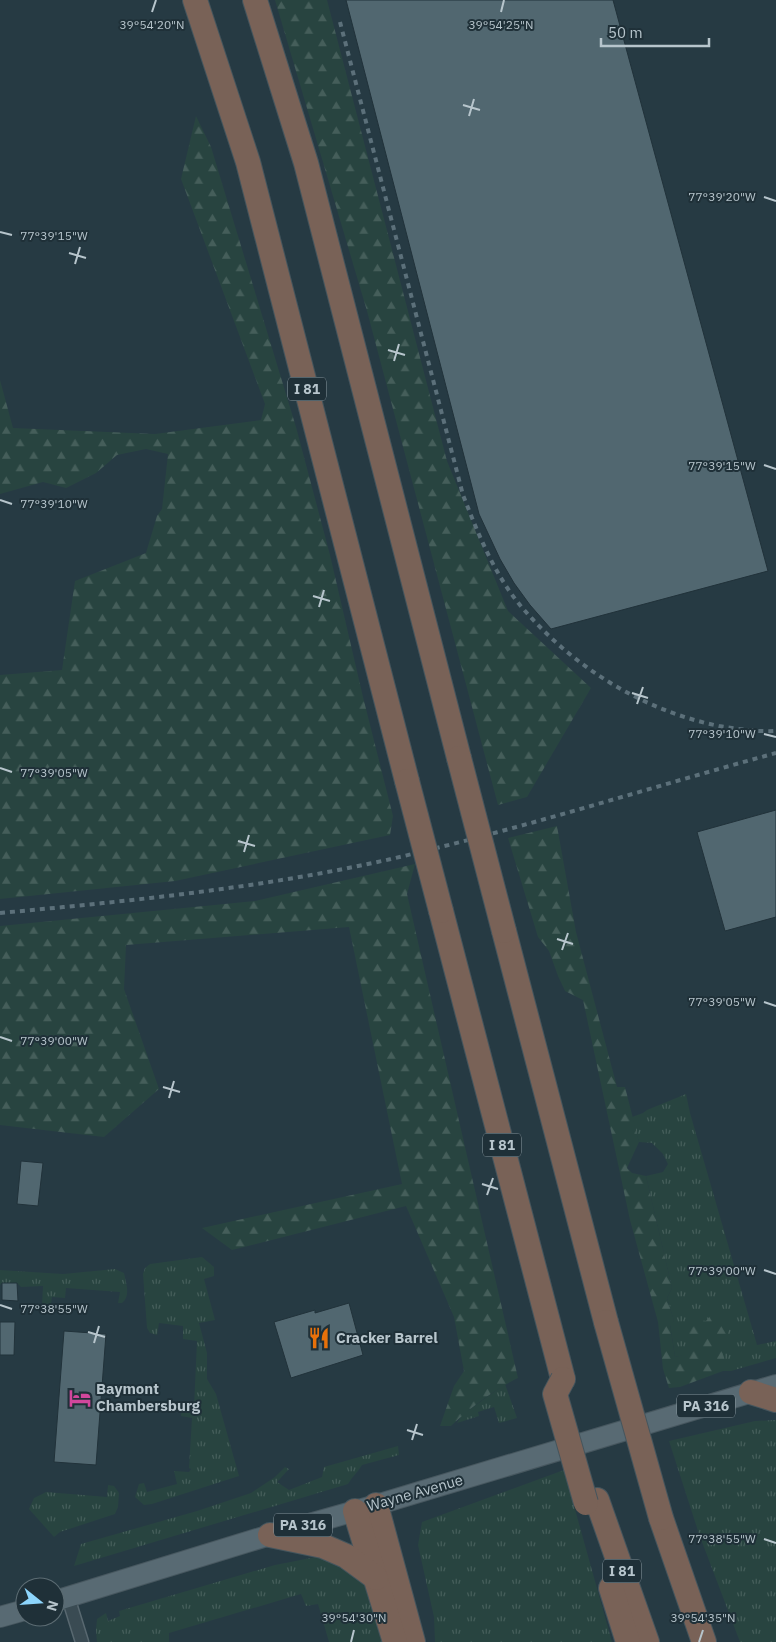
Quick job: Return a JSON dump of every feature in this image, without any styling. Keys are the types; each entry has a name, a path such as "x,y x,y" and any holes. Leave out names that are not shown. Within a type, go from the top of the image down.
{"highway":[{"name":"I 81","path":"194,0 248,162 564,1379 592,1502 647,1642"},
{"path":"255,0 306,163 606,1322 661,1518 704,1642"},
{"path":"752,1392 776,1400"},
{"path":"592,1502 628,1642"},
{"path":"366,1508 376,1578 395,1642"},
{"path":"366,1508 413,1642"},
{"path":"270,1535 323,1546 346,1556 376,1578"}],"main road":[{"name":"Wayne Avenue","path":"65,1598 270,1535 776,1385"},
{"path":"0,1617 15,1613"}],"street":[{"path":"65,1605 82,1642"}],"green space":[{"path":"275,0 327,0 447,461 508,611 591,688 527,797 498,805 367,311"},
{"path":"196,116 211,147 296,427 330,555 393,816 390,835 175,881 0,899 0,675 62,670 75,581 146,553 157,516 162,509 168,454 146,449 117,455 96,473 66,488 43,482 0,494 0,380 13,428 155,434 261,420 265,404 181,179"},
{"path":"557,826 576,932 617,1087 625,1087 639,1142 627,1168 632,1173 646,1176 672,1288 667,1298 674,1321 670,1325 675,1357 690,1353 684,1326 693,1319 706,1321 712,1314 726,1320 729,1343 723,1347 723,1371 680,1387 669,1388 663,1369 658,1322 630,1220 583,1000 565,991 549,951 538,937 508,838"},
{"path":"415,864 407,894 518,1378 483,1399 451,1426 440,1426 454,1386 464,1371 454,1317 406,1206 232,1250 202,1228 402,1184 349,927 126,945 124,989 159,1089 104,1137 0,1125 0,926 255,901"},
{"path":"686,1094 757,1345 776,1341 776,1358 731,1371 723,1371 723,1347 675,1357 670,1324 674,1321 667,1298 672,1288 646,1176 663,1172 668,1164 663,1154 652,1143 639,1142 632,1117"},
{"path":"202,1257 214,1267 214,1276 204,1279 215,1320 199,1323 207,1353 207,1379 216,1394 239,1476 144,1505 135,1497 139,1484 144,1483 147,1492 177,1484 174,1471 189,1472 191,1469 189,1468 192,1418 181,1416 182,1406 194,1407 197,1341 183,1339 183,1326 159,1323 157,1335 150,1333 147,1328 143,1274 145,1268 150,1264"},
{"path":"115,1269 124,1273 126,1281 127,1293 122,1303 118,1303 120,1292 66,1288 65,1298 52,1297 51,1304 42,1304 43,1286 21,1287 17,1283 2,1283 0,1285 0,1270 63,1274"},
{"path":"505,1384 517,1418 499,1423 494,1407 478,1412 479,1416 457,1423 462,1415"},
{"path":"776,1420 776,1642 740,1642 699,1534 669,1441 755,1421"},
{"path":"398,1446 399,1455 362,1465 348,1484 74,1566 81,1544 197,1511 251,1493 275,1477 285,1467 289,1469 277,1482 289,1490 322,1477 324,1467"},
{"path":"564,1470 612,1642 435,1642 434,1617 418,1545 422,1522"},
{"path":"108,1485 114,1486 119,1493 118,1507 115,1514 60,1532 54,1537 29,1509 34,1498 46,1492 107,1497"},
{"path":"316,1557 333,1557 372,1585 388,1642 329,1642 318,1604 306,1606 301,1594 169,1633 169,1642 97,1642 97,1619 106,1613 108,1621 120,1616 119,1611 275,1565"}],"building":[{"path":"346,0 613,0 768,571 551,629 530,605 500,559 479,514"},
{"path":"776,810 776,917 725,931 697,832"},
{"path":"21,1161 43,1163 38,1206 17,1204"},
{"path":"2,1283 17,1283 18,1301 2,1300"},
{"name":"Cracker Barrel","path":"349,1303 363,1355 291,1378 274,1322 315,1310 315,1313"},
{"path":"0,1322 15,1322 14,1355 0,1355"},
{"name":"Baymont Chambersburg","path":"64,1331 106,1334 96,1465 54,1462"}],"railway":[{"path":"340,22 463,495 489,556 506,586 526,612 546,633 567,652 614,685 665,710 692,719 719,726 755,731 776,731"},
{"path":"0,913 98,904 245,886 343,869 488,835 776,753"}],"place":[{"name":"Cracker Barrel","path":"319,1338"},
{"name":"Baymont Chambersburg","path":"80,1398"}]}
